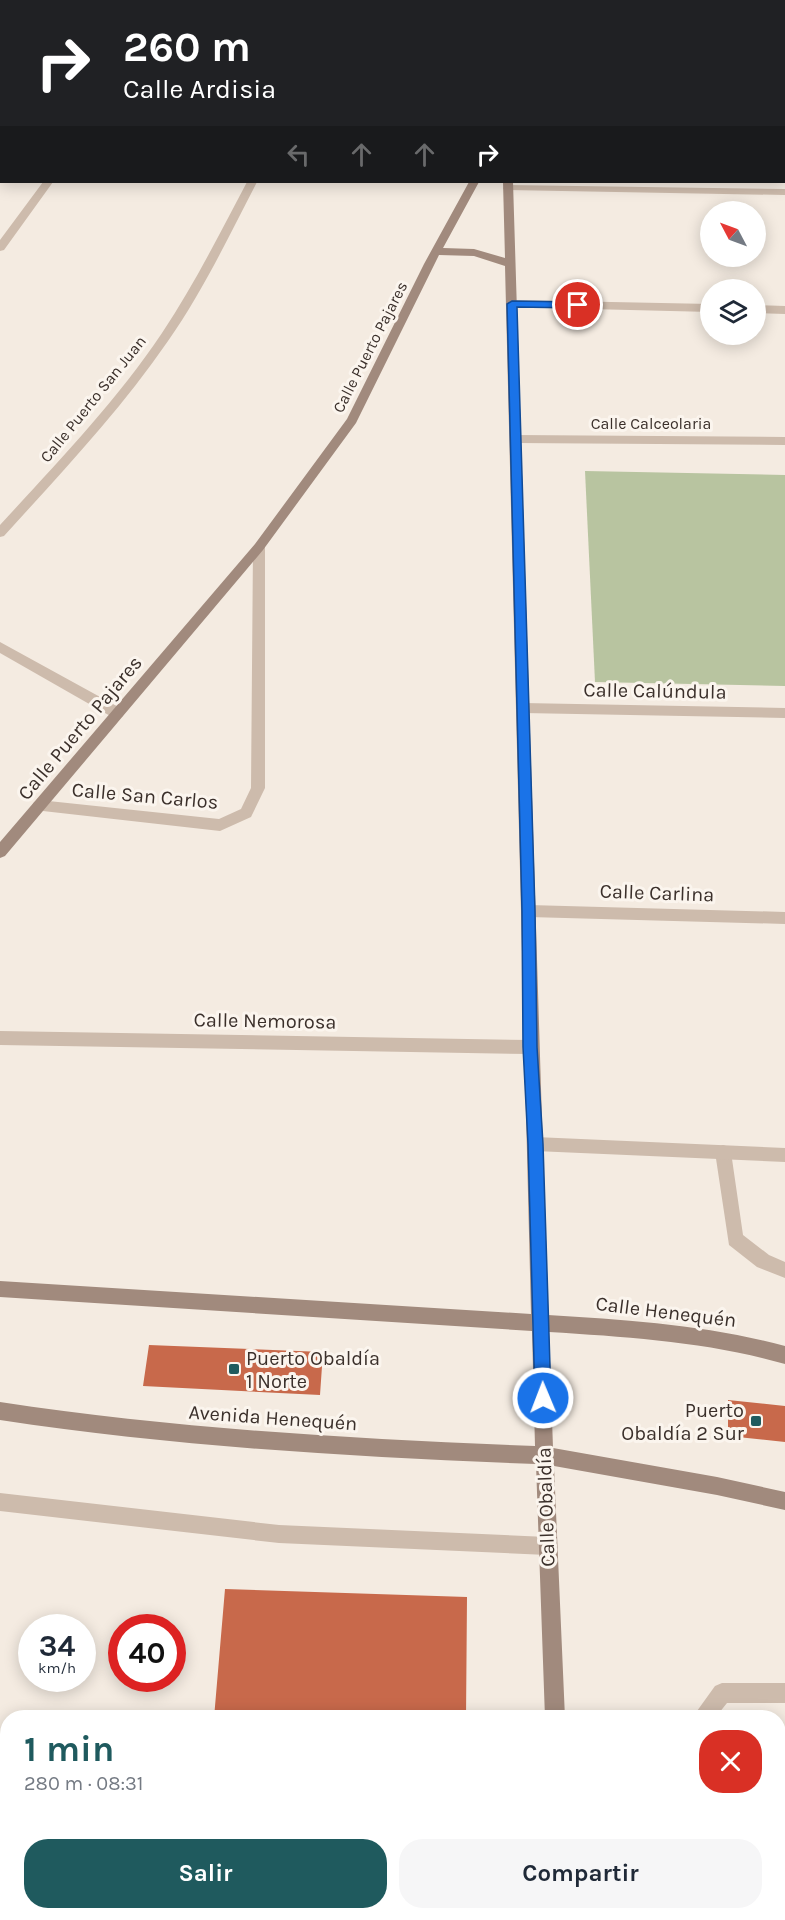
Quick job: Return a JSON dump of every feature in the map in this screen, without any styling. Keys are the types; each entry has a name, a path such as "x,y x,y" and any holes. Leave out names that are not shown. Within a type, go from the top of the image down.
{"street":[{"path":"0,248 47,183"},
{"name":"Calle Puerto San Juan","path":"0,533 109,410 153,355 201,276 251,183"},
{"name":"Calle Puerto Pajares","path":"0,852 259,547 352,420 436,252 473,183"},
{"path":"508,185 785,192"},
{"name":"Calle Obaldía","path":"508,185 529,911 530,1047 535,1144 543,1455 555,1710"},
{"path":"436,252 474,251 511,264"},
{"path":"512,304 700,308"},
{"path":"766,309 785,310"},
{"name":"Calle Calceolaria","path":"516,439 785,441"},
{"name":"Calle San Carlos","path":"39,806 220,825 246,813 258,788 259,547"},
{"path":"0,647 117,713"},
{"name":"Calle Calúndula","path":"523,708 785,713"},
{"name":"Calle Carlina","path":"529,911 785,918"},
{"name":"Calle Nemorosa","path":"0,1038 530,1047"},
{"path":"535,1144 785,1155"},
{"path":"723,1152 735,1239 763,1261 785,1270"},
{"path":"0,1289 540,1322"},
{"name":"Calle Henequén","path":"540,1322 640,1329 738,1342 785,1355"},
{"name":"Avenida Henequén","path":"0,1412 78,1423 248,1440 382,1449 543,1455"},
{"path":"543,1455 717,1486 785,1502"},
{"path":"0,1502 279,1534 547,1546"},
{"path":"708,1710 722,1693 785,1693"}],"green space":[{"path":"585,471 785,475 785,686 595,682"}],"building":[{"name":"Puerto Obaldía 1 Norte","path":"149,1345 323,1352 320,1395 143,1386"},
{"name":"Puerto Obaldía 2 Sur","path":"728,1400 785,1406 785,1442 728,1436"},
{"path":"225,1589 467,1597 466,1710 215,1710"}],"place":[{"name":"Puerto Obaldía 1 Norte","path":"234,1369"},
{"name":"Puerto Obaldía 2 Sur","path":"756,1421"}],"route":[{"path":"543,1398 530,1047 529,911 512,304 578,305"}]}
